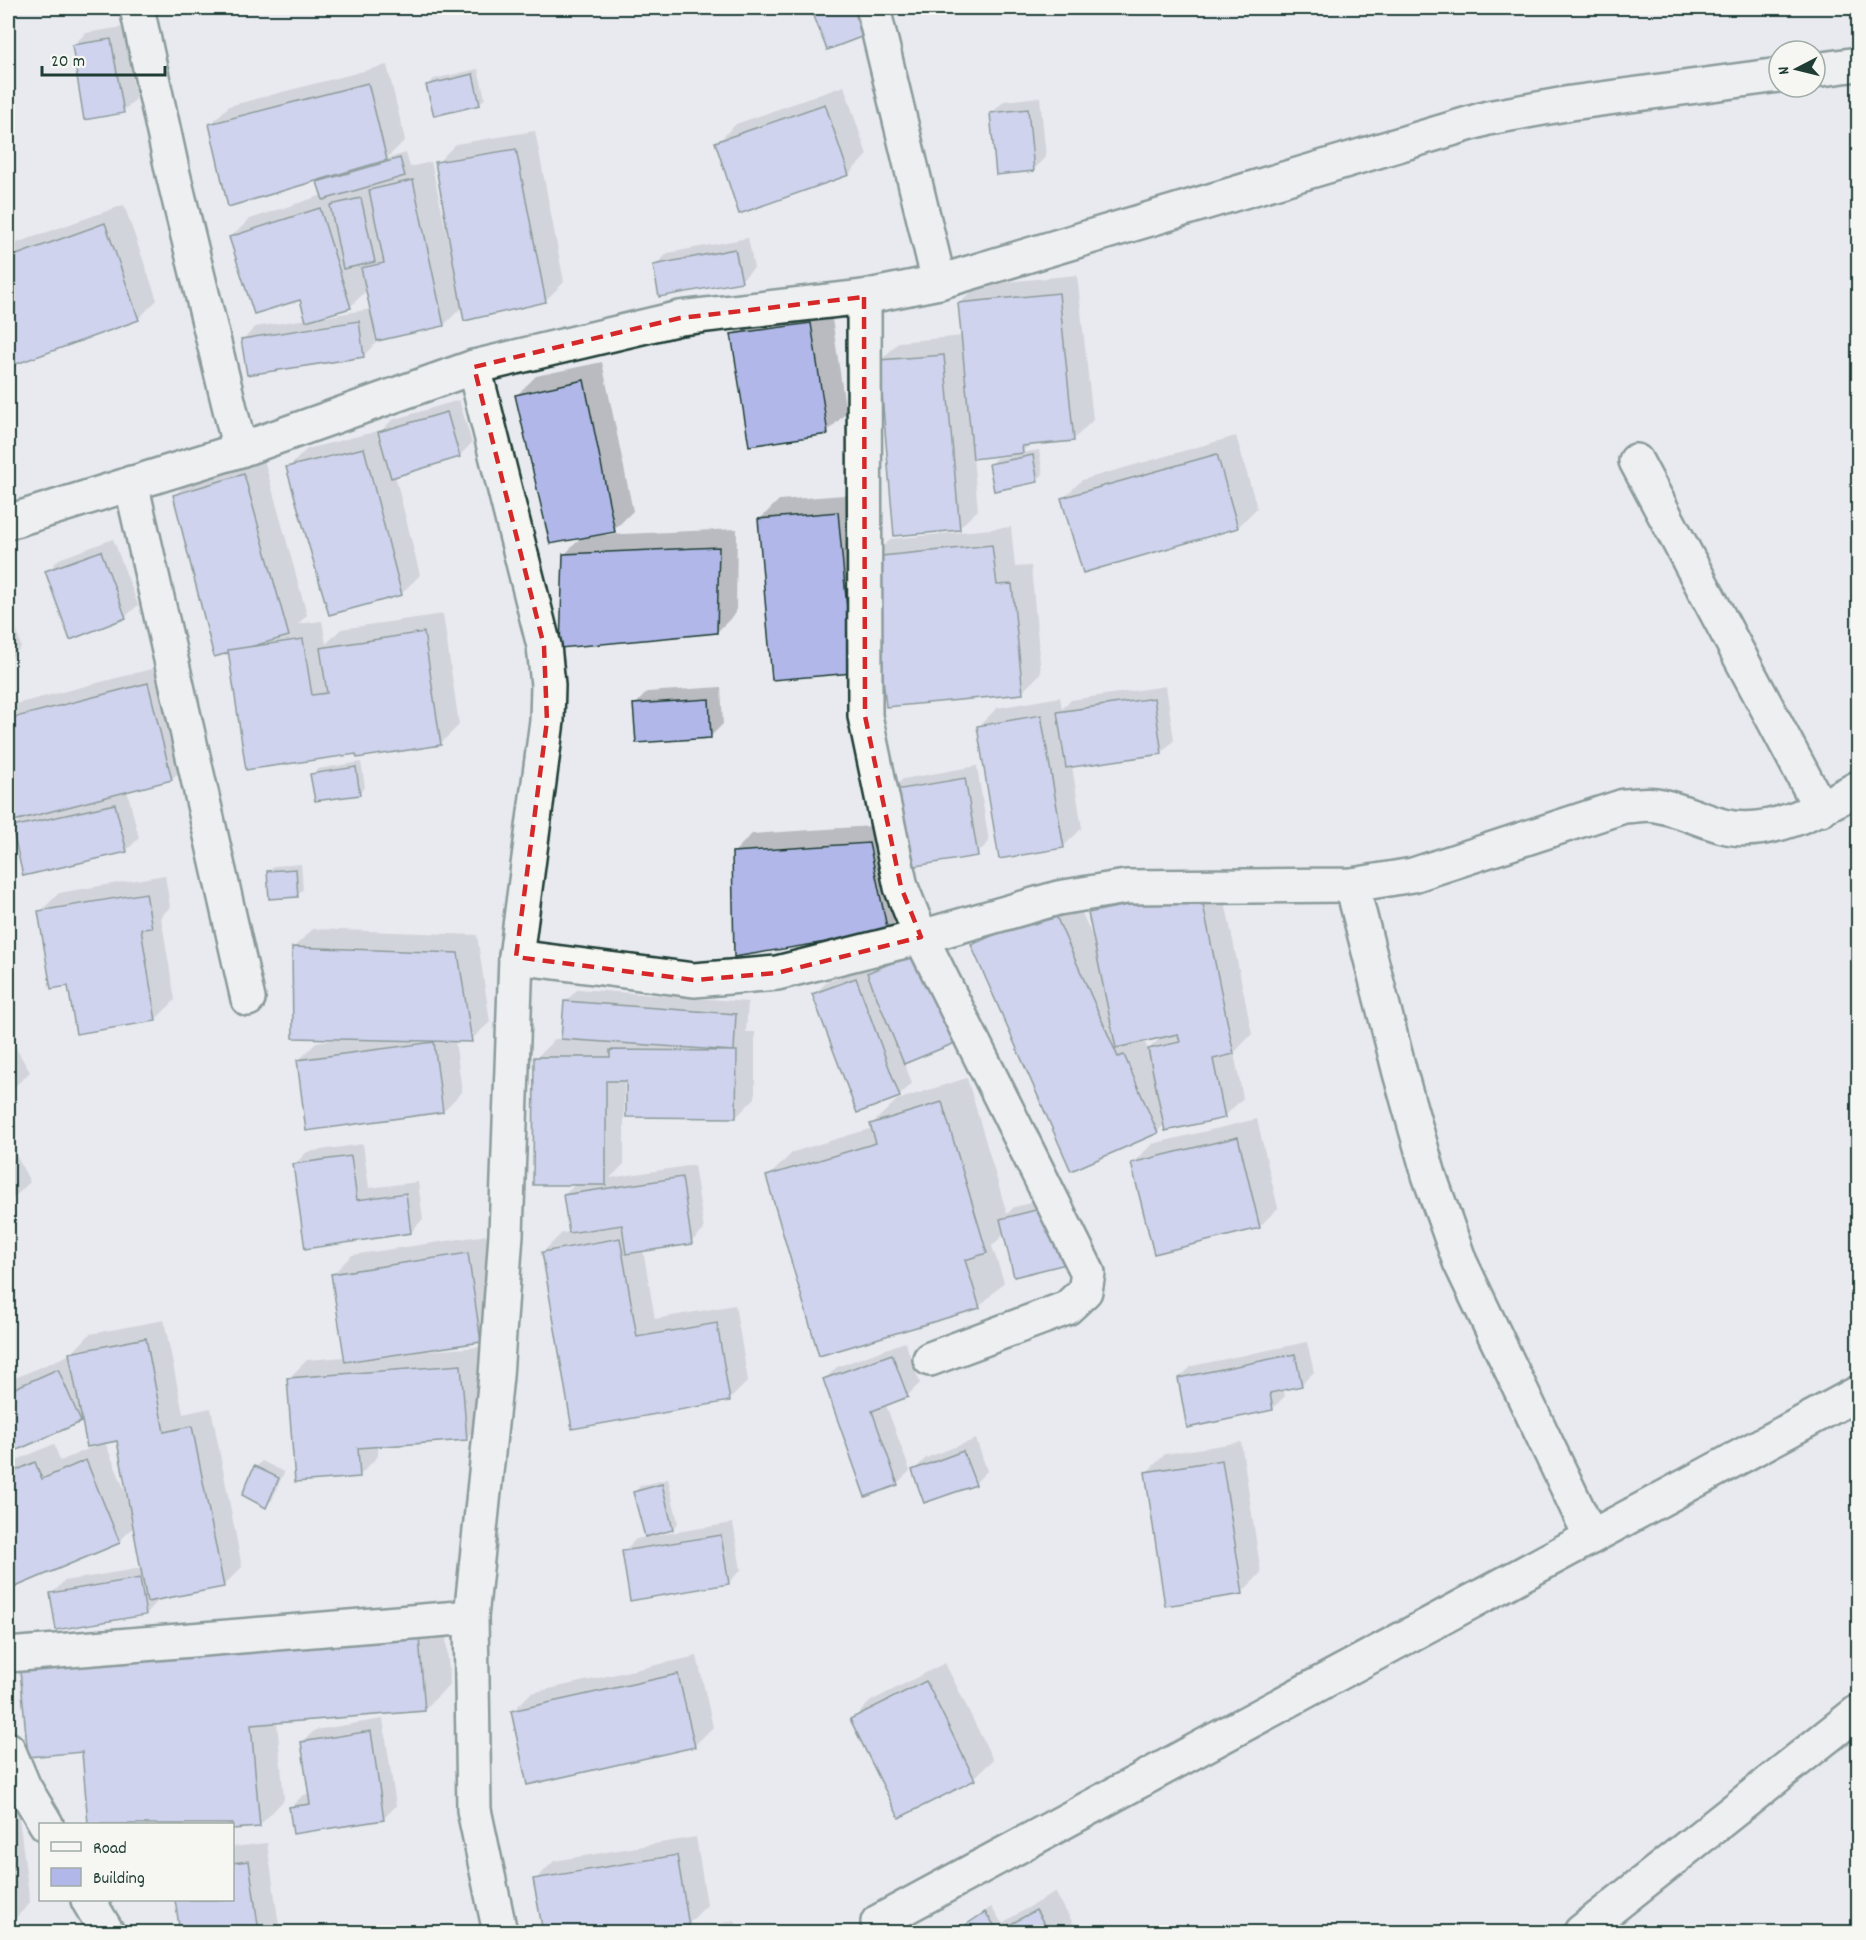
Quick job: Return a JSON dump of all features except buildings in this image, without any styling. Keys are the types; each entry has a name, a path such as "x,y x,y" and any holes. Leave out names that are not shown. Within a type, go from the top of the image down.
{"street":[{"path":"137,8 173,174 240,450"},
{"path":"873,8 939,282"},
{"path":"1827,68 1858,64"},
{"path":"8,522 240,450 474,367 680,318 864,297 939,282 1488,118 1571,103 1767,77"},
{"path":"864,297 865,716 901,887 921,936 1088,1273 1085,1291 1067,1308 930,1359"},
{"path":"474,367 544,646 548,685 547,721 516,957 506,1234 496,1376 471,1617 474,1810 500,1932"},
{"path":"1636,461 1821,809"},
{"path":"131,483 248,999"},
{"path":"516,957 694,980 777,973 1058,898 1126,887 1352,885 1413,875 1624,806 1654,804 1724,826 1749,830 1766,827 1821,809 1858,788"},
{"path":"1352,885 1400,1074 1429,1175 1460,1262 1591,1537"},
{"path":"878,1922 1858,1393"},
{"path":"8,1655 471,1617"},
{"path":"1581,1932 1858,1712"},
{"path":"8,1749 24,1787 45,1823"},
{"path":"89,1901 107,1932"}],"highlighted area":[{"path":"864,297 865,716 901,887 921,937 777,973 694,980 516,957 547,721 544,646 474,367 680,318"}]}
